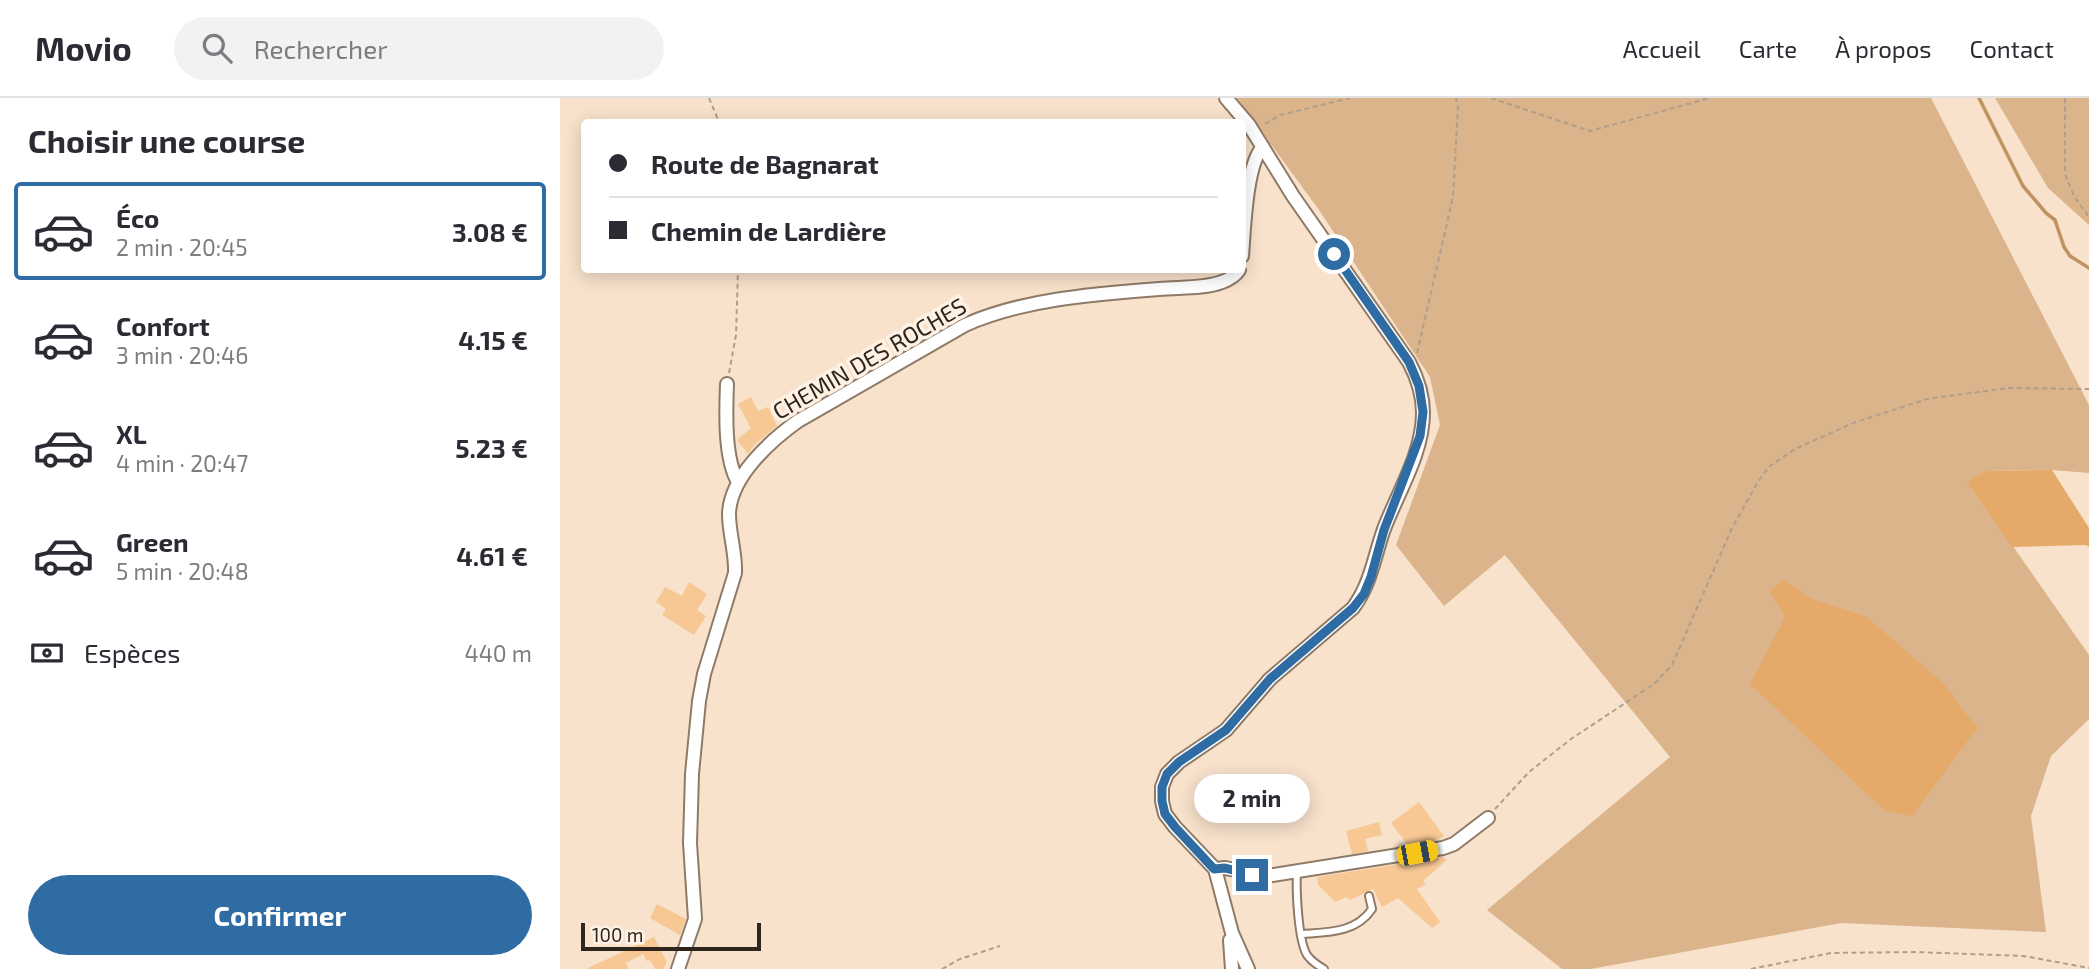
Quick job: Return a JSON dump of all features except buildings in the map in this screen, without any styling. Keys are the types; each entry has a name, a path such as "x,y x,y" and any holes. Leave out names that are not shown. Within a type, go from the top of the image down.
{"street":[{"path":"1226,98 1243,119"},
{"path":"1246,123 1293,196 1409,362 1416,374 1422,398 1422,425 1414,454 1384,530 1364,594 1353,608 1270,679 1226,730 1179,762 1167,774 1162,787 1165,814 1214,869 1232,933 1248,969"},
{"path":"1246,208 1253,167 1257,153 1263,147"},
{"name":"CHEMIN DES ROCHES","path":"678,969 695,919 690,843 692,774 699,701 704,674 735,573 736,559 729,517 731,498 738,482 774,438 798,421 985,316 1023,306 1094,296 1209,285 1233,277 1236,273"},
{"path":"727,384 726,431 738,482"},
{"path":"1214,869 1225,868 1268,876 1443,848 1454,844 1488,818"},
{"path":"1232,933 1232,969"}],"lane":[{"path":"1297,873 1296,892 1306,952 1313,963 1324,969"},
{"path":"1302,934 1338,931 1356,925 1372,909 1369,896"}],"path":[{"path":"709,98 718,119"},
{"path":"1255,134 1272,118 1350,98"},
{"path":"1409,362 1419,351 1450,210 1456,169 1456,98"},
{"path":"1491,98 1595,130 1710,98"},
{"path":"2065,98 2065,174 2074,196 2089,217"},
{"path":"727,384 736,335 738,273"},
{"path":"1488,818 1511,789 1530,772 1571,739 1654,684 1672,665 1739,516 1770,466 1795,449 1853,423 1927,399 2008,388 2089,389"},
{"path":"942,969 960,959 1000,946"},
{"path":"1751,969 1831,954 1916,952 2024,956 2089,968"}],"shaded area":[{"path":"1237,98 1931,98 2089,405 2089,473 2052,470 1985,471 1968,482 2089,655 2089,719 2051,756 2031,816 2046,932 1841,923 1591,969 1562,969 1487,910 1670,757 1505,555 1444,606 1396,545 1440,425 1430,377 1319,210"},
{"path":"1995,98 2089,98 2089,225 2048,188"},
{"path":"2052,470 2089,528 2089,547 2012,547 1967,482 1985,471"},
{"path":"1784,579 1810,598 1867,617 1943,683 1977,728 1912,816 1885,811 1750,684 1785,617 1770,591"}],"waterway":[{"path":"1979,98 2023,186 2055,220 2070,256 2089,268"}],"route":[{"path":"1252,875 1225,868 1214,869 1165,814 1162,787 1167,774 1179,762 1226,730 1270,679 1353,608 1364,594 1422,425 1422,398 1416,374 1334,254"}]}
